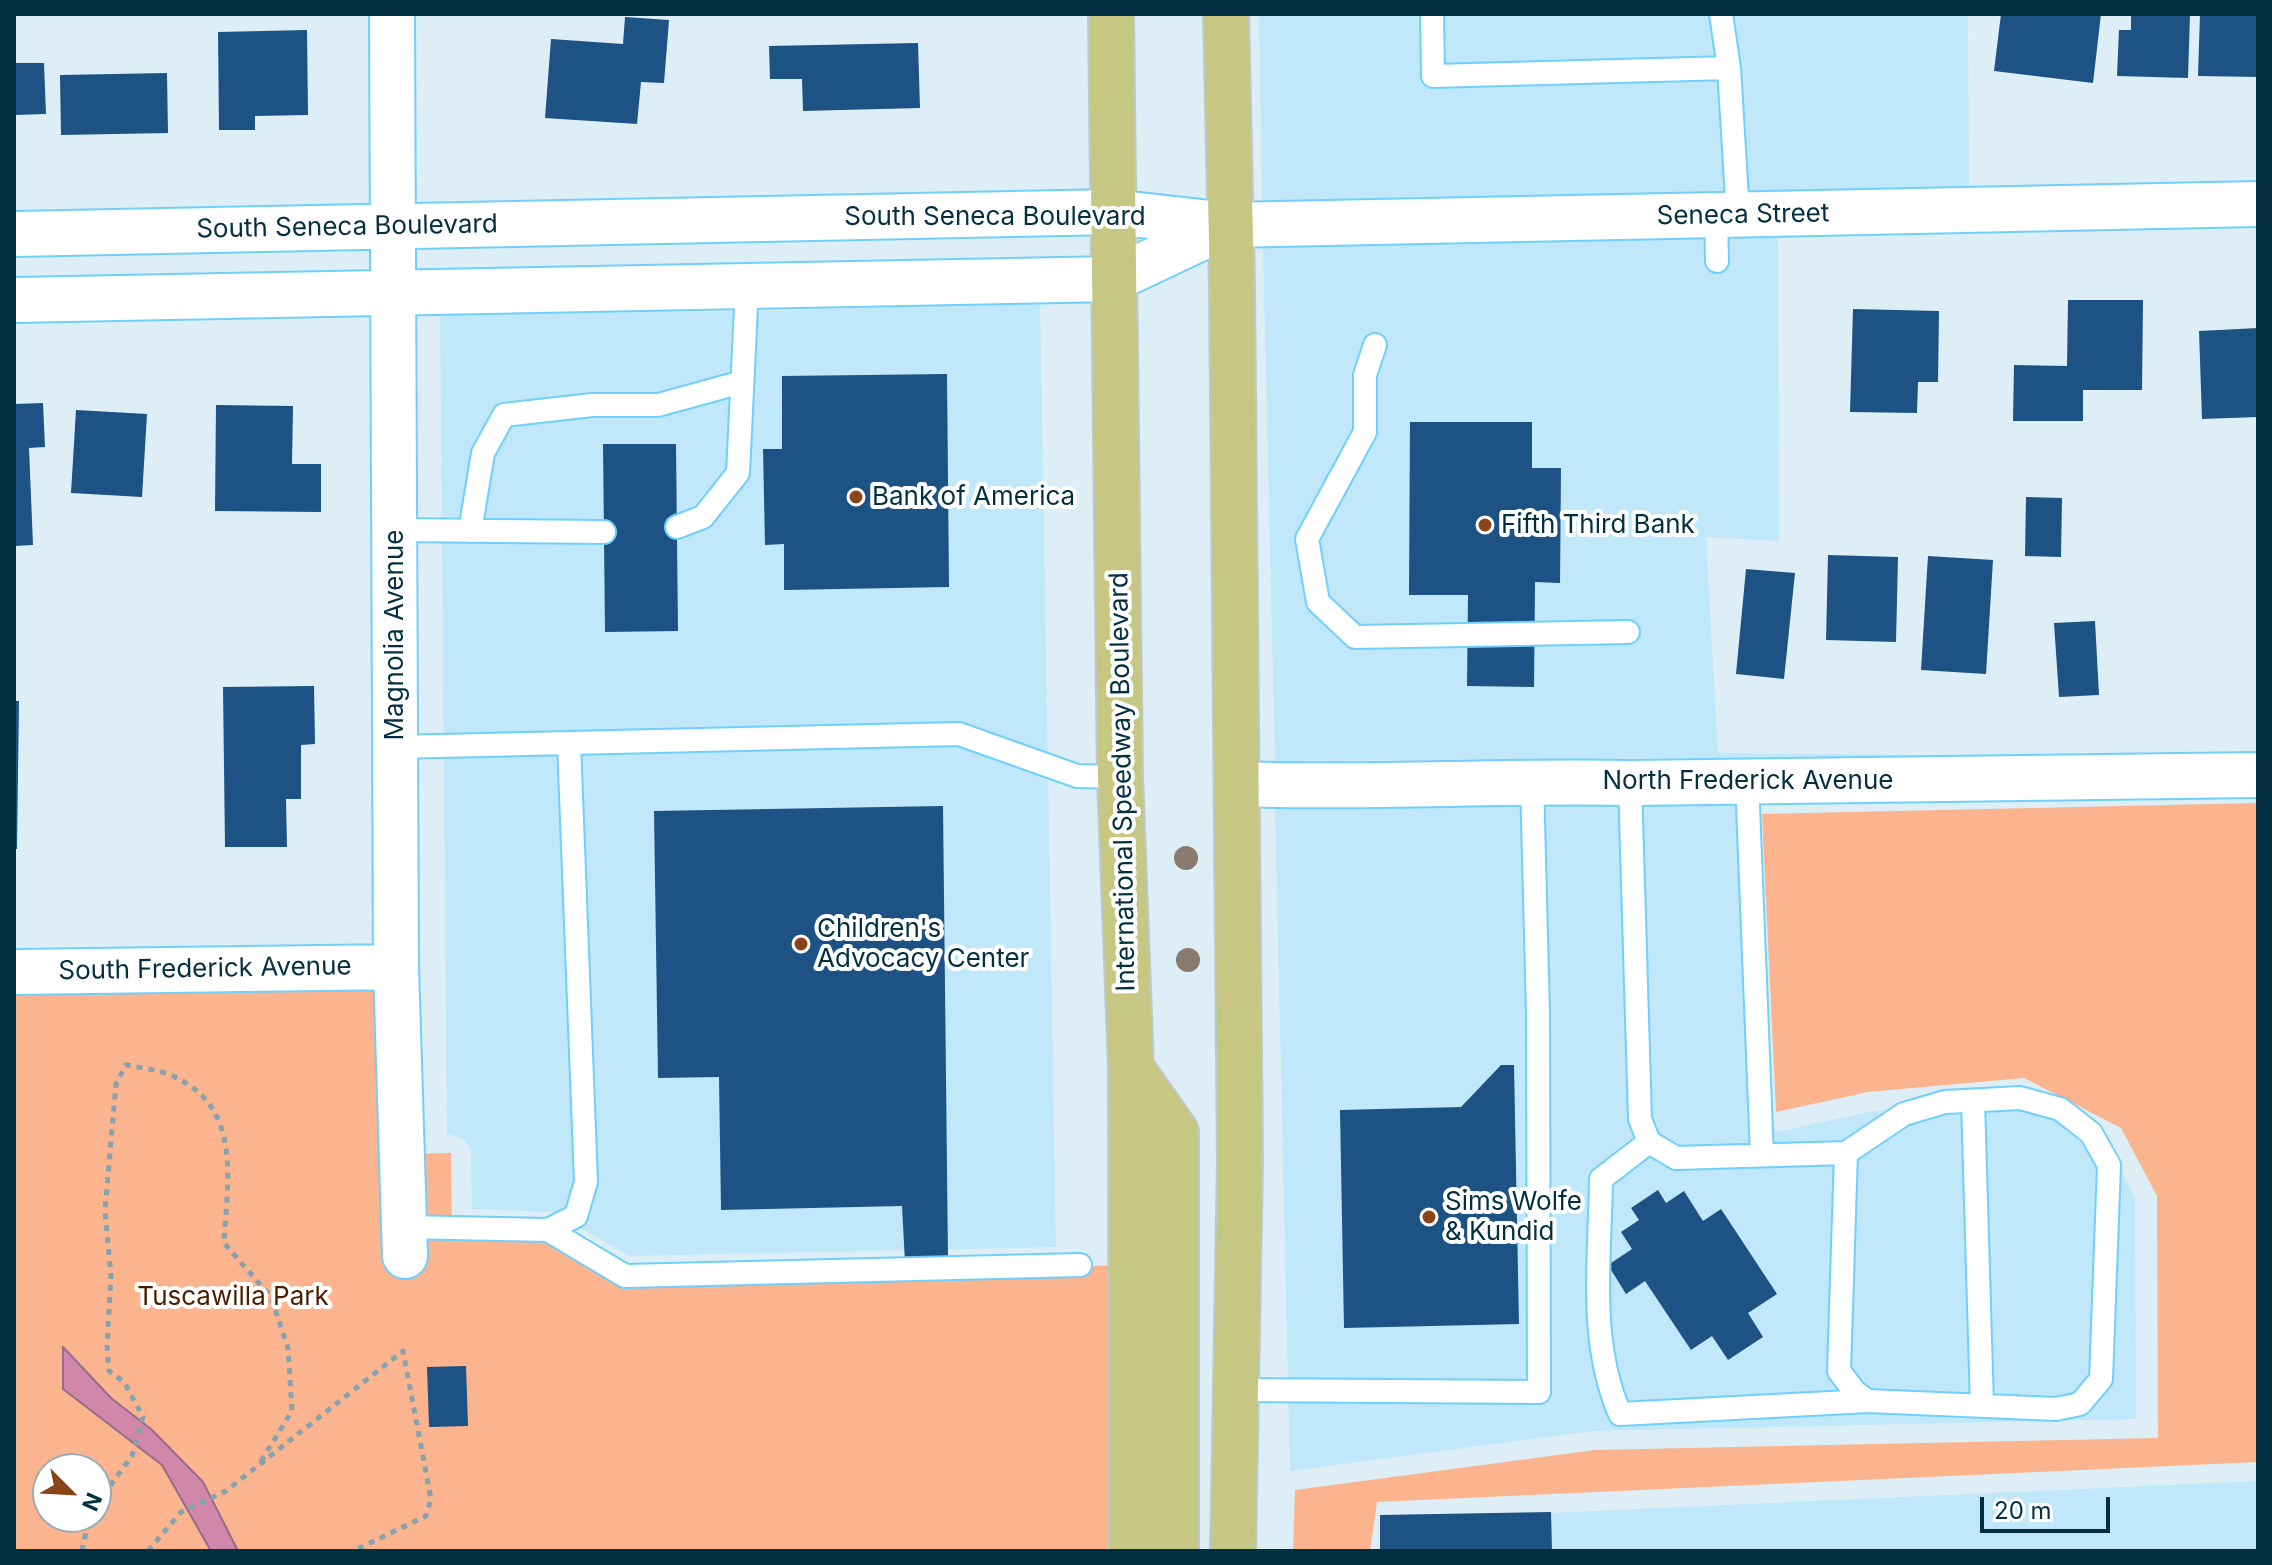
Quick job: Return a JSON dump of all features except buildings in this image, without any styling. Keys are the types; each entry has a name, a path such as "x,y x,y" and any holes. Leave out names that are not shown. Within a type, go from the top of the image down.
{"main road":[{"name":"International Speedway Boulevard","path":"1111,14 1120,777 1131,1068 1132,1551"},
{"path":"1226,14 1228,225 1232,286 1240,1162 1233,1551"},
{"path":"1131,1068 1176,1132 1176,1551"}],"street":[{"name":"Magnolia Avenue","path":"392,14 396,967 404,1241"},
{"name":"Seneca Street","path":"1228,225 2258,204"},
{"name":"South Seneca Boulevard","path":"14,234 1113,212 1228,225"},
{"path":"747,286 748,219"},
{"name":"South Seneca Boulevard","path":"14,300 1114,279 1228,225"},
{"name":"North Frederick Avenue","path":"1237,784 1297,787 1532,781 1630,783 2258,775"},
{"name":"South Frederick Avenue","path":"14,972 396,967"}],"lane":[{"path":"1432,14 1433,76 1729,68"},
{"path":"1717,261 1727,215 1729,68 1721,14"},
{"path":"677,527 703,517 738,473 747,286"},
{"path":"1375,345 1365,375 1365,432 1307,539 1318,602 1355,637 1628,632"},
{"path":"470,531 483,453 504,415 592,405 658,405 742,382"},
{"path":"394,530 604,532"},
{"path":"396,747 959,734 1077,776 1120,777"},
{"path":"404,1241 548,1230 576,1216 586,1182 569,743"},
{"path":"1236,1390 1539,1392 1538,1043 1532,781"},
{"path":"1747,781 1762,1155"},
{"path":"1630,783 1640,1119 1649,1142 1676,1158 1846,1153 1904,1114 1945,1102 2020,1098 2060,1109 2091,1133 2109,1165 2101,1379 2080,1404 2056,1409 1868,1401 1620,1414 1609,1390 1599,1347 1601,1179 1649,1142"},
{"path":"1973,1101 1982,1406"},
{"path":"1846,1153 1839,1371 1855,1392 1868,1401"},
{"path":"548,1230 625,1276 1080,1265"}],"path":[{"path":"112,1483 132,1456 143,1417 124,1382 109,1371 107,1346 111,1277 105,1210 116,1084 126,1065 174,1076 205,1096 220,1121 228,1146 230,1178 224,1243 271,1297 288,1348 292,1411 258,1466"},
{"path":"148,1551 181,1512 226,1491 403,1351 431,1499 426,1516 353,1551"}],"shaded area":[{"path":"1259,14 1968,14 1969,187 1262,201"},
{"path":"1778,236 1779,541 1706,537 1718,753 2018,756 1275,761 1263,246"},
{"path":"1040,303 1056,1247 630,1256 552,1212 472,1209 471,1148 462,1138 447,1134 440,314 770,311"},
{"path":"1743,804 1769,1130 1782,1131 1874,1111 2022,1098 2106,1141 2135,1198 2136,1419 1593,1431 1290,1471 1275,806"},
{"path":"63,1347 111,1398 151,1429 203,1482 238,1551 211,1551 162,1465 63,1389"},
{"path":"2258,1481 2258,1551 1391,1551 1395,1520"}],"green space":[{"path":"2258,803 2258,1462 1377,1502 1370,1551 1293,1551 1295,1490 1595,1450 2158,1438 2157,1196 2121,1128 2024,1078 1868,1092 1776,1112 1762,814"},
{"name":"Tuscawilla Park","path":"396,967 402,1154 451,1153 452,1228 548,1230 625,1276 1132,1265 1132,1551 14,1551 14,972"}],"place":[{"name":"Bank of America","path":"856,497"},
{"name":"Fifth Third Bank","path":"1485,525"},
{"name":"Children's Advocacy Center","path":"801,944"},
{"name":"Sims Wolfe & Kundid","path":"1429,1217"}]}
